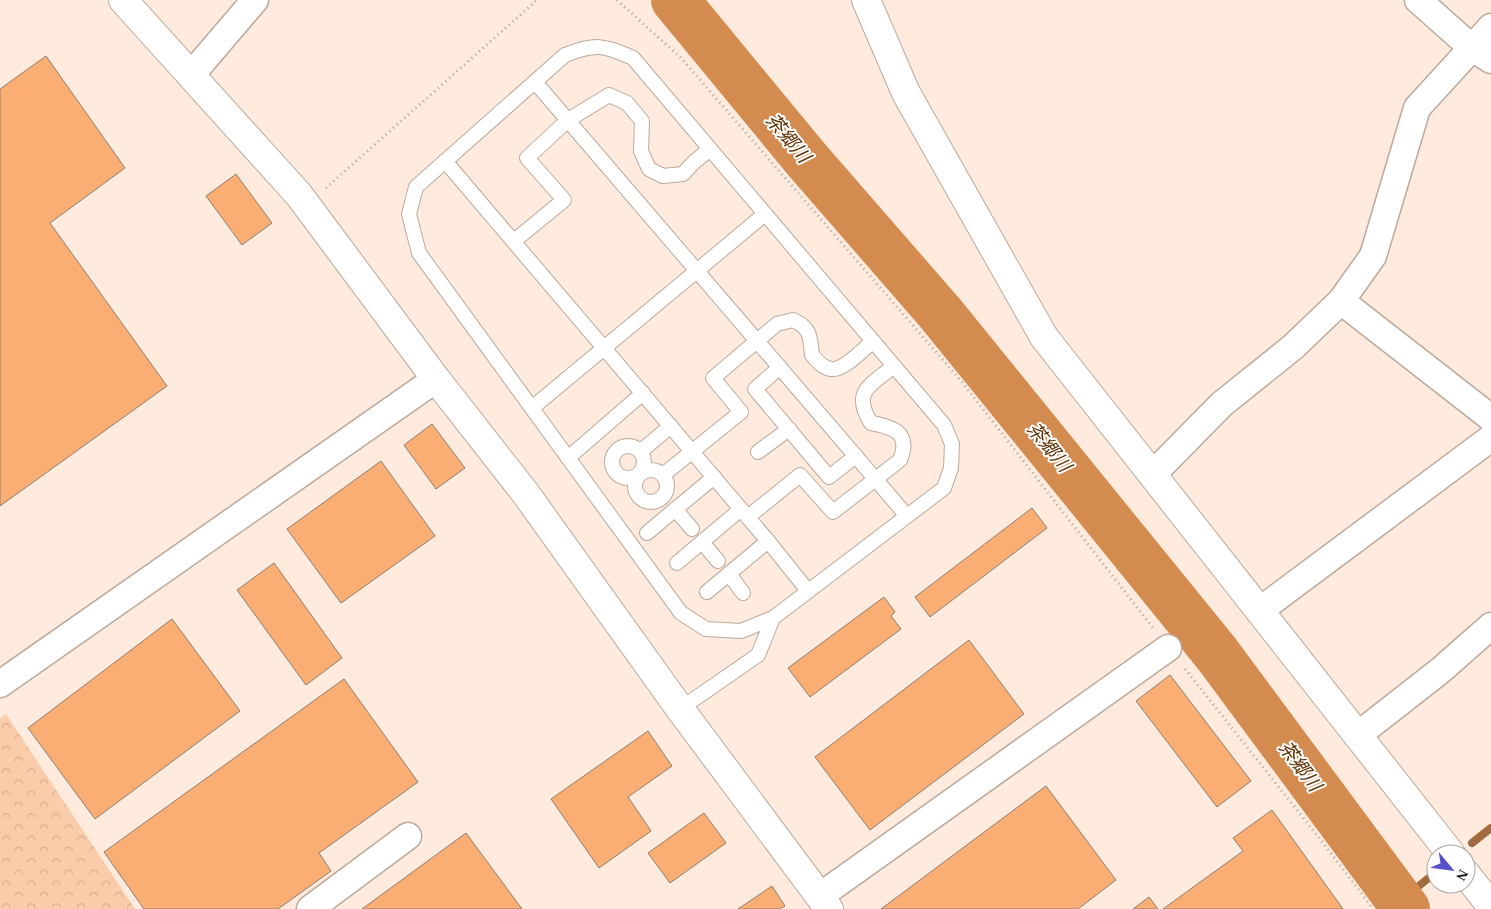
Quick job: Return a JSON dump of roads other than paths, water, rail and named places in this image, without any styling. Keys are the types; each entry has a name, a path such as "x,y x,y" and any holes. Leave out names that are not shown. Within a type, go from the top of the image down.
{"street":[{"path":"123,0 307,205 436,379 526,494 680,710 825,902 1168,648"},
{"path":"191,75 255,0"},
{"path":"866,0 906,93 1044,337 1443,844"},
{"path":"1418,0 1482,54"},
{"path":"1152,475 1222,404 1292,347 1341,301 1373,256 1417,108 1482,54 1491,26"},
{"path":"1341,301 1491,418"},
{"path":"0,684 436,379"},
{"path":"1259,611 1491,438"},
{"path":"1358,735 1441,670 1491,626"},
{"path":"310,909 408,836"},
{"path":"1476,887 1491,906"}],"lane":[{"path":"585,47 608,47 633,58 710,149 944,426 952,444 951,468 944,488 773,618 741,631 706,629 680,613 419,253 409,214 416,187 565,56 585,47"},
{"path":"536,82 907,516"},
{"path":"514,241 564,200 528,158 568,120 610,95 627,103 642,121 642,152 649,169 663,176 683,174 710,149"},
{"path":"445,161 745,513 808,591"},
{"path":"532,408 765,214"},
{"path":"663,475 741,412 713,378 777,324 793,320 804,326 811,338 812,355 823,366 832,370 842,367 873,341"},
{"path":"677,563 702,542 800,475 833,512 900,460 905,442 900,434 886,425 871,423 865,414 862,402 865,390 894,366"},
{"path":"780,367 755,389 829,477 856,456"},
{"path":"568,458 643,393"},
{"path":"641,451 671,426"},
{"path":"758,452 789,429"},
{"path":"647,533 714,477"},
{"path":"675,510 692,529"},
{"path":"707,592 768,541"},
{"path":"702,542 718,561"},
{"path":"729,574 743,593"},
{"path":"680,710 758,655 773,618"}],"waterway":[{"name":"茶郷川","path":"675,0 807,160 941,314 1217,654 1406,909"},
{"path":"1472,843 1491,828"},
{"path":"1400,901 1426,880"}]}
